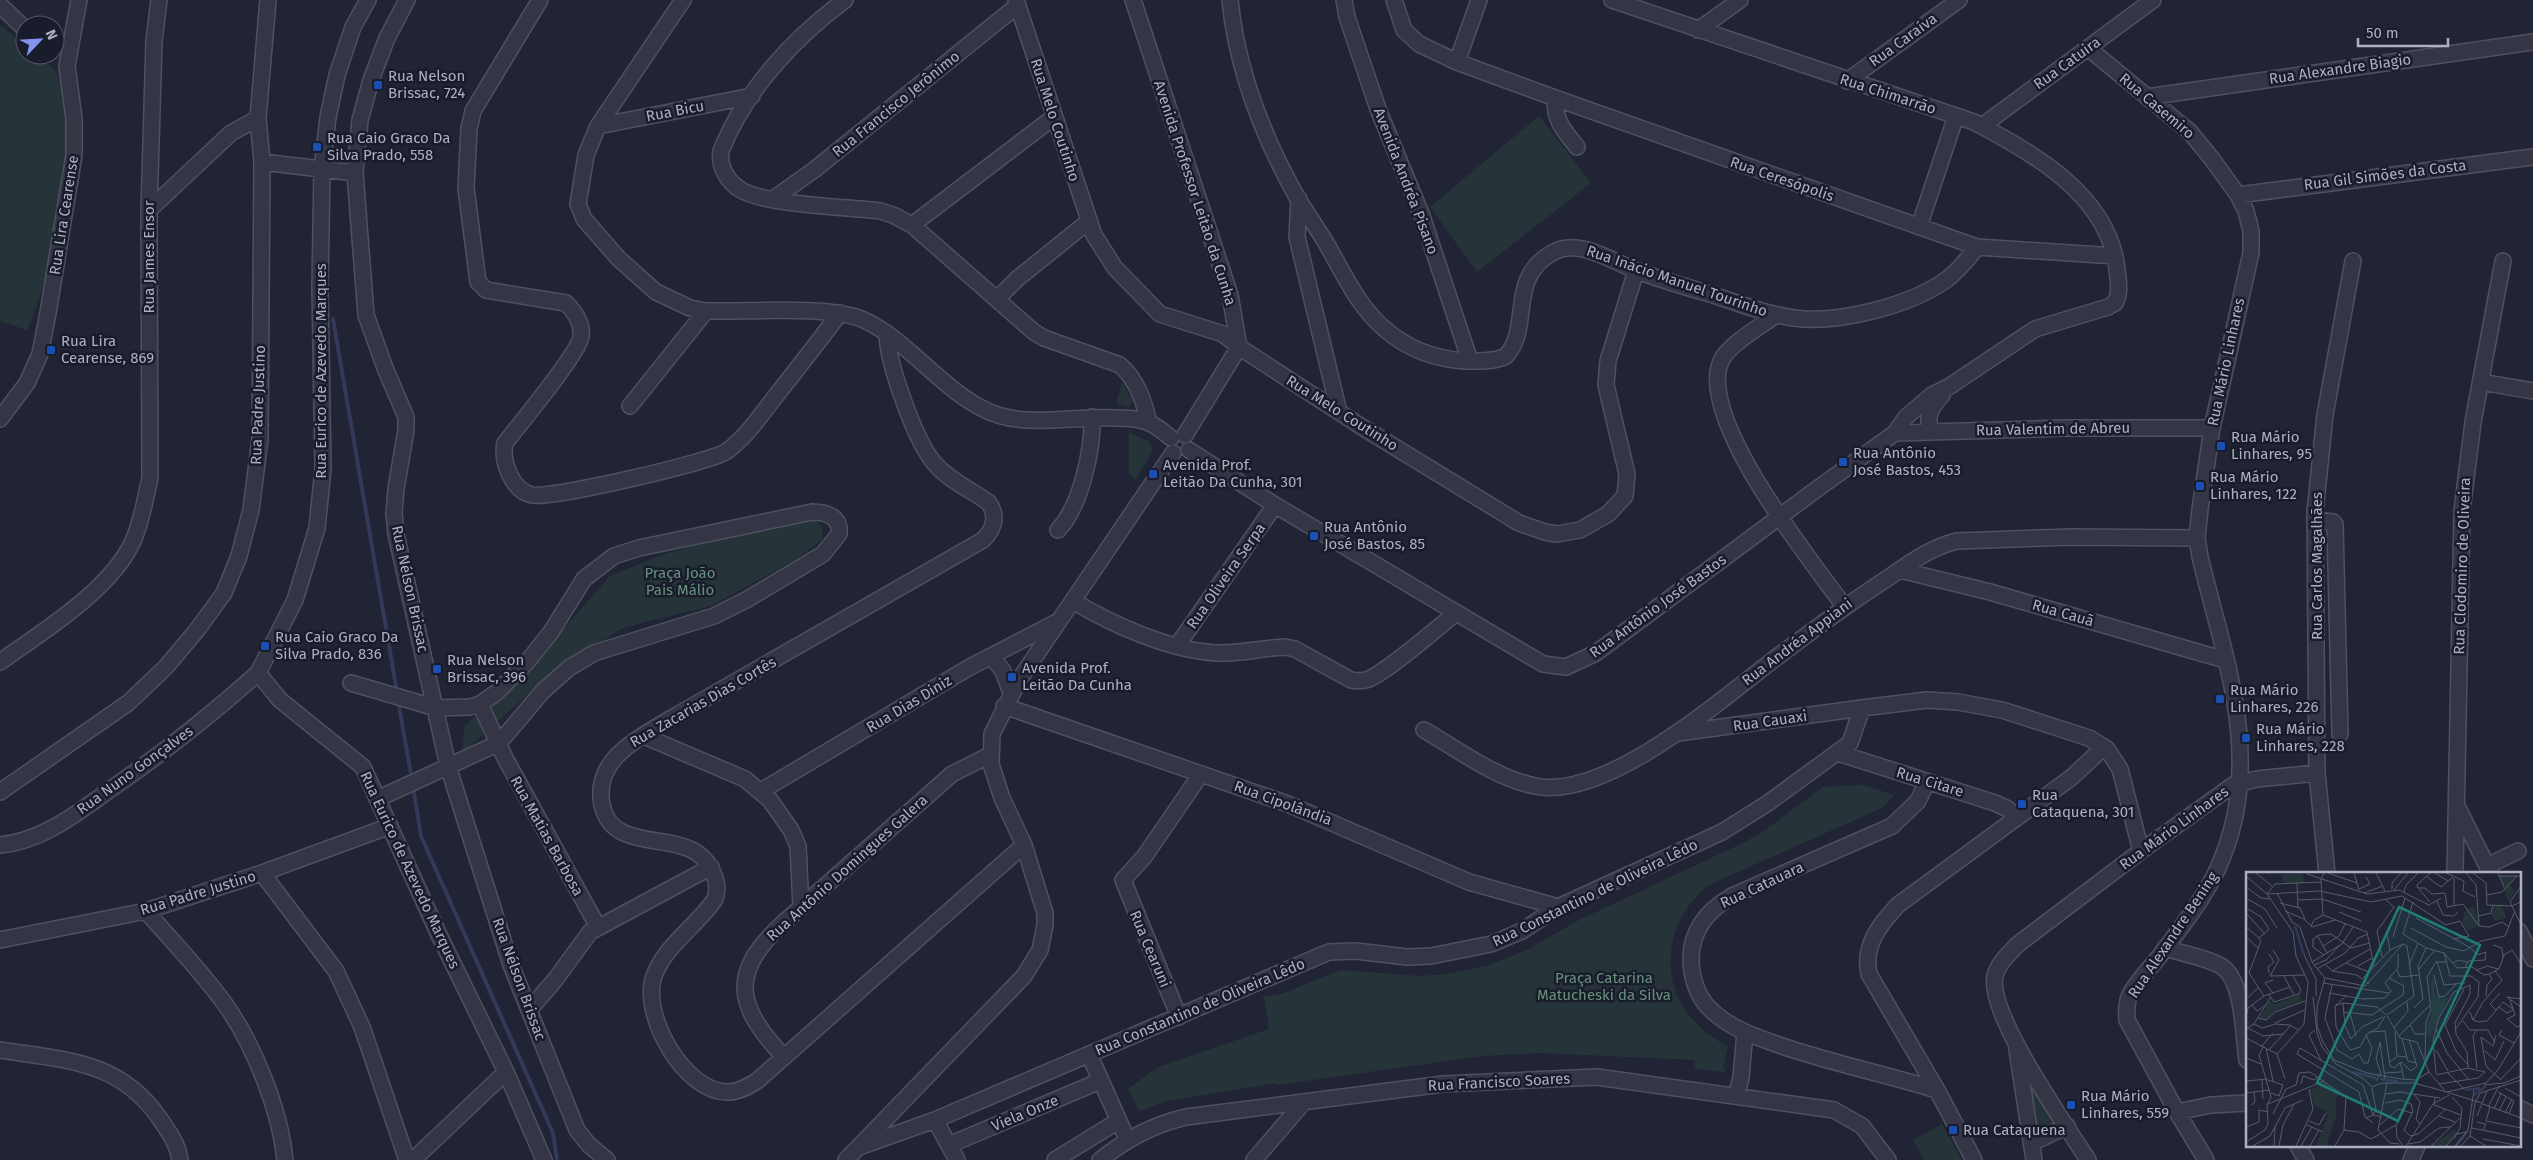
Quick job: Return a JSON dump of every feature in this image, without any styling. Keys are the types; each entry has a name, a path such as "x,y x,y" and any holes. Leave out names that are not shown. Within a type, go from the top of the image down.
{"street":[{"name":"Rua Lira Cearense","path":"0,419 16,400 40,354 48,313 74,155 74,119 68,66 79,0"},
{"name":"Rua James Ensor","path":"0,662 63,618 102,582 132,542 142,514 150,478 149,210 154,41 159,0"},
{"name":"Rua Padre Justino","path":"0,792 128,703 172,660 224,593 239,556 251,510 260,439 262,162 258,118 268,0"},
{"name":"Rua Eurico de Azevedo Marques","path":"368,0 353,27 337,75 328,117 322,169 320,288 323,469 317,528 295,600 258,673 280,700 316,731 359,762 439,935 506,1072 544,1160"},
{"name":"Rua Nélson Brissac","path":"407,0 387,38 370,80 360,120 355,173 366,315 385,368 406,417 406,430 396,489 394,513 396,534 448,766 511,965 578,1130 589,1145 607,1160"},
{"path":"540,0 474,111 467,143 466,188 478,282 486,290 566,303 578,319 581,330 580,339 557,374 505,443 504,457 506,466 517,486 525,493 539,496 614,482 720,455 748,432 840,313"},
{"path":"683,0 598,126 586,155 578,194 578,204 584,219 618,258 656,292 690,308 706,311 840,313 866,321 887,333 922,364 981,408 992,414 1024,419 1131,418 1149,422 1177,442"},
{"path":"845,0 793,43 752,96 725,140 720,159 723,170 741,190 773,199 880,211 893,214 912,225 1034,332 1044,338 1120,365 1129,373 1138,387 1149,422"},
{"name":"Avenida Professor Leitão da Cunha","path":"1133,0 1230,295 1239,347"},
{"name":"Rua Inácio Manuel Tourinho","path":"1230,0 1238,55 1246,80 1271,146 1299,199 1361,304 1387,332 1424,353 1452,360 1470,361 1502,358 1508,354 1514,341 1526,283 1538,263 1553,252 1561,249 1583,249 1636,271 1776,314 1824,319 1888,306 1914,298 1954,273 1977,247"},
{"name":"Avenida Andréa Pisano","path":"1344,0 1347,17 1378,109 1422,216 1470,361"},
{"name":"Rua Ceresópolis","path":"1394,0 1400,20 1409,37 1419,44 1457,62 1555,98 1977,247 2115,256"},
{"path":"1457,62 1479,0"},
{"name":"Rua Chimarrão","path":"1612,0 1982,126 2024,150 2078,192 2107,231 2115,256"},
{"path":"1698,30 1740,0"},
{"name":"Rua Caraíva","path":"1847,81 1959,0"},
{"name":"Rua Catuira","path":"1982,126 2153,0"},
{"name":"Rua Melo Coutinho","path":"1017,3 1094,235 1115,268 1160,314 1213,329 1339,412 1519,523 1557,534 1580,530 1608,514 1625,496 1627,474 1606,385 1606,373 1636,271"},
{"name":"Rua Francisco Jerônimo","path":"773,199 821,164 1017,3"},
{"path":"0,5 15,19"},
{"name":"Rua Alexandre Biagio","path":"2146,97 2533,42"},
{"name":"Rua Casemiro","path":"2088,48 2190,132 2238,194"},
{"name":"Rua Bicu","path":"598,126 752,96"},
{"path":"1555,98 1554,113 1560,126 1577,147"},
{"path":"1920,227 1956,116"},
{"path":"912,225 1054,117"},
{"path":"149,210 231,133 258,118"},
{"name":"Rua Gil Simões da Costa","path":"2238,194 2533,157"},
{"path":"262,162 355,173"},
{"name":"Rua Mário Linhares","path":"2088,1160 2015,1042 1997,998 1995,975 2002,961 2017,945 2219,794 2241,782 2240,730 2236,698 2200,557 2198,538 2212,428 2251,253 2251,231 2246,211 2238,194"},
{"path":"1299,199 1297,238 1339,412"},
{"path":"997,299 1017,279 1089,221"},
{"name":"Rua Antônio José Bastos","path":"1177,442 1178,455 1188,450 1275,505 1544,664 1554,667 1576,664 1596,653 1895,433 1906,417 1932,395 1950,386 2034,329 2108,307 2115,303 2118,287 2115,256"},
{"name":"Rua Carlos Magalhães","path":"2327,872 2317,772 2315,520 2325,416 2352,261"},
{"name":"Rua Clodomiro de Oliveira","path":"2455,872 2462,511 2467,464 2503,261"},
{"path":"630,406 706,311"},
{"path":"1776,314 1727,351 1718,368 1716,386 1718,397 1740,453 1780,516 1844,606"},
{"name":"Rua Zacarias Dias Cortês","path":"711,867 705,858 695,850 624,834 610,824 605,816 601,789 609,765 622,750 644,736 983,540 995,520 989,503 943,473 923,447 889,355 887,333"},
{"path":"846,1160 1024,976 1034,962 1042,940 1045,913 1024,845 1002,798 990,755 992,734 1008,700 1239,347"},
{"path":"2481,382 2533,391"},
{"name":"Rua Antônio José Bastos","path":"1931,431 1928,416 1932,408 1950,386"},
{"path":"1058,530 1084,479 1093,439 1092,417"},
{"name":"Rua Valentim de Abreu","path":"1895,433 2212,428"},
{"name":"Rua Oliveira Serpa","path":"1177,646 1275,505"},
{"path":"351,683 436,708 470,707 480,704 496,693 527,662 551,632 584,579 614,556 639,548 812,512 821,512 836,520 839,534 823,554 746,600 697,622 594,653 582,659 543,691 498,743 377,798"},
{"path":"2315,520 2333,522 2335,524 2340,734"},
{"name":"Rua Andréa Appiani","path":"1424,730 1502,774 1536,786 1551,788 1574,786 1596,778 1662,743 1844,606 1929,551 1957,541 2071,538 2198,538"},
{"name":"Rua Cauã","path":"1900,570 1990,592 2225,660"},
{"path":"1073,601 1095,614 1177,646 1216,652 1284,647 1295,649 1351,680 1359,681 1368,679 1387,667 1456,613"},
{"name":"Rua Dias Diniz","path":"761,791 991,656 1059,622"},
{"path":"991,656 1003,671 1008,700"},
{"name":"Rua Nuno Gonçalves","path":"0,845 21,842 61,824 171,747 258,673"},
{"name":"Rua Cipolândia","path":"1008,700 1201,774 1334,822 1469,882 1558,907"},
{"path":"1862,708 1927,700 1981,705 2028,717 2090,738 2104,747 2120,769 2141,851"},
{"name":"Rua Matias Barbosa","path":"480,704 498,743 598,927"},
{"name":"Rua Cauaxi","path":"1677,733 1862,708"},
{"name":"Rua Constantino de Oliveira Lêdo","path":"860,1147 935,1120 1329,952 1356,951 1407,957 1456,952 1491,944 1528,928 1558,907 1739,822 1838,753 1854,738 1862,708"},
{"path":"644,736 745,779 761,791 791,830 798,846 801,908"},
{"path":"1974,1160 1937,1090 1869,974 1866,958 1870,944 1882,922 1898,905 2072,777 2104,747"},
{"name":"Rua Citare","path":"1838,753 2002,805 2017,818"},
{"name":"Rua Antônio Domingues Galera","path":"784,1057 757,1025 749,1011 745,983 752,960 760,948 768,938 801,908 952,774 990,755"},
{"path":"2241,782 2317,772"},
{"name":"Rua Cearuni","path":"1179,1017 1122,880 1144,857 1201,774"},
{"name":"Rua Catauara","path":"1927,782 1918,801 1892,826 1732,896 1708,913 1700,925 1691,950 1691,965 1696,986 1708,1008 1732,1027 1821,1059 1937,1090"},
{"name":"Rua Alexandre Bening","path":"2206,1160 2176,1112 2127,1020 2126,1011 2132,991 2165,948 2206,888 2223,858 2232,829 2241,782"},
{"path":"2456,804 2489,870 2518,851"},
{"name":"Rua Padre Justino","path":"0,940 146,910 262,873 390,826"},
{"path":"529,1010 555,980 585,937 598,927 711,867 717,885 715,899 661,962 653,977 651,1000 666,1044 688,1073 704,1084 722,1091 740,1089 757,1081 1024,845"},
{"path":"262,873 336,971 362,1028 407,1160"},
{"path":"146,910 224,1003 238,1024 267,1090 285,1160"},
{"path":"2520,933 2533,959"},
{"path":"2165,948 2213,962 2229,972 2237,988 2246,1053"},
{"path":"1736,1096 1741,1078 1745,1032"},
{"path":"2015,1042 2034,1160"},
{"path":"0,1050 67,1060 102,1070 124,1080 153,1108 172,1135 180,1160"},
{"path":"1089,1054 1127,1139"},
{"path":"413,1160 506,1072"},
{"name":"Rua Francisco Soares","path":"1100,1160 1127,1139 1149,1128 1186,1117 1302,1104 1443,1084 1597,1078 1834,1110 1862,1126 1888,1160"},
{"name":"Viela Onze","path":"949,1145 1100,1081"},
{"path":"2176,1112 2211,1104 2246,1103"},
{"path":"1254,1160 1302,1104"},
{"path":"2520,1108 2533,1115"},
{"path":"935,1120 957,1160"},
{"path":"1055,1160 1118,1121"},
{"path":"2032,1143 2067,1126"},
{"path":"2299,1148 2306,1160"},
{"path":"2410,1160 2416,1148"}],"green space":[{"path":"0,25 15,38 15,65 49,65 56,72 61,83 64,103 65,147 62,201 58,228 37,306 27,330 0,321"},
{"path":"1539,116 1591,183 1477,272 1430,207"},
{"path":"1122,382 1133,401 1129,407 1116,404"},
{"path":"1129,432 1150,442 1153,451 1135,480 1129,474"},
{"name":"Praça João Pais Málio","path":"811,515 822,527 822,540 796,559 711,606 622,628 549,676 462,753 465,725 504,692 539,657 610,576 664,554"},
{"name":"Praça Catarina Matucheski da Silva","path":"1863,785 1894,795 1882,808 1711,884 1697,896 1677,927 1672,945 1673,982 1679,999 1693,1020 1728,1047 1723,1067 1725,1072 1695,1069 1695,1060 1541,1053 1483,1056 1277,1085 1277,1083 1270,1084 1167,1101 1139,1111 1128,1089 1158,1067 1269,1029 1264,996 1282,994 1341,970 1420,976 1447,974 1489,965 1525,951 1579,920 1745,842 1765,830 1823,787"},
{"path":"2024,1065 2062,1124 2036,1135"},
{"path":"1942,1124 1962,1160 1924,1160 1913,1140"}],"waterway":[{"path":"333,319 397,692"},
{"path":"398,701 412,780"},
{"path":"413,787 421,836 553,1133 557,1160"}],"place":[{"name":"Rua Nelson Brissac, 724","path":"378,85"},
{"name":"Rua Caio Graco Da Silva Prado, 558","path":"317,147"},
{"name":"Rua Lira Cearense, 869","path":"51,350"},
{"name":"Rua Mário Linhares, 95","path":"2221,446"},
{"name":"Rua Antônio José Bastos, 453","path":"1843,462"},
{"name":"Avenida Prof. Leitão Da Cunha, 301","path":"1153,474"},
{"name":"Rua Mário Linhares, 122","path":"2200,486"},
{"name":"Rua Antônio José Bastos, 85","path":"1314,536"},
{"name":"Rua Caio Graco Da Silva Prado, 836","path":"265,646"},
{"name":"Rua Nelson Brissac, 396","path":"437,669"},
{"name":"Avenida Prof. Leitão Da Cunha","path":"1012,677"},
{"name":"Rua Mário Linhares, 226","path":"2220,699"},
{"name":"Rua Mário Linhares, 228","path":"2246,738"},
{"name":"Rua Cataquena, 301","path":"2022,804"},
{"name":"Rua Mário Linhares, 559","path":"2071,1105"},
{"name":"Rua Cataquena","path":"1953,1130"}]}
